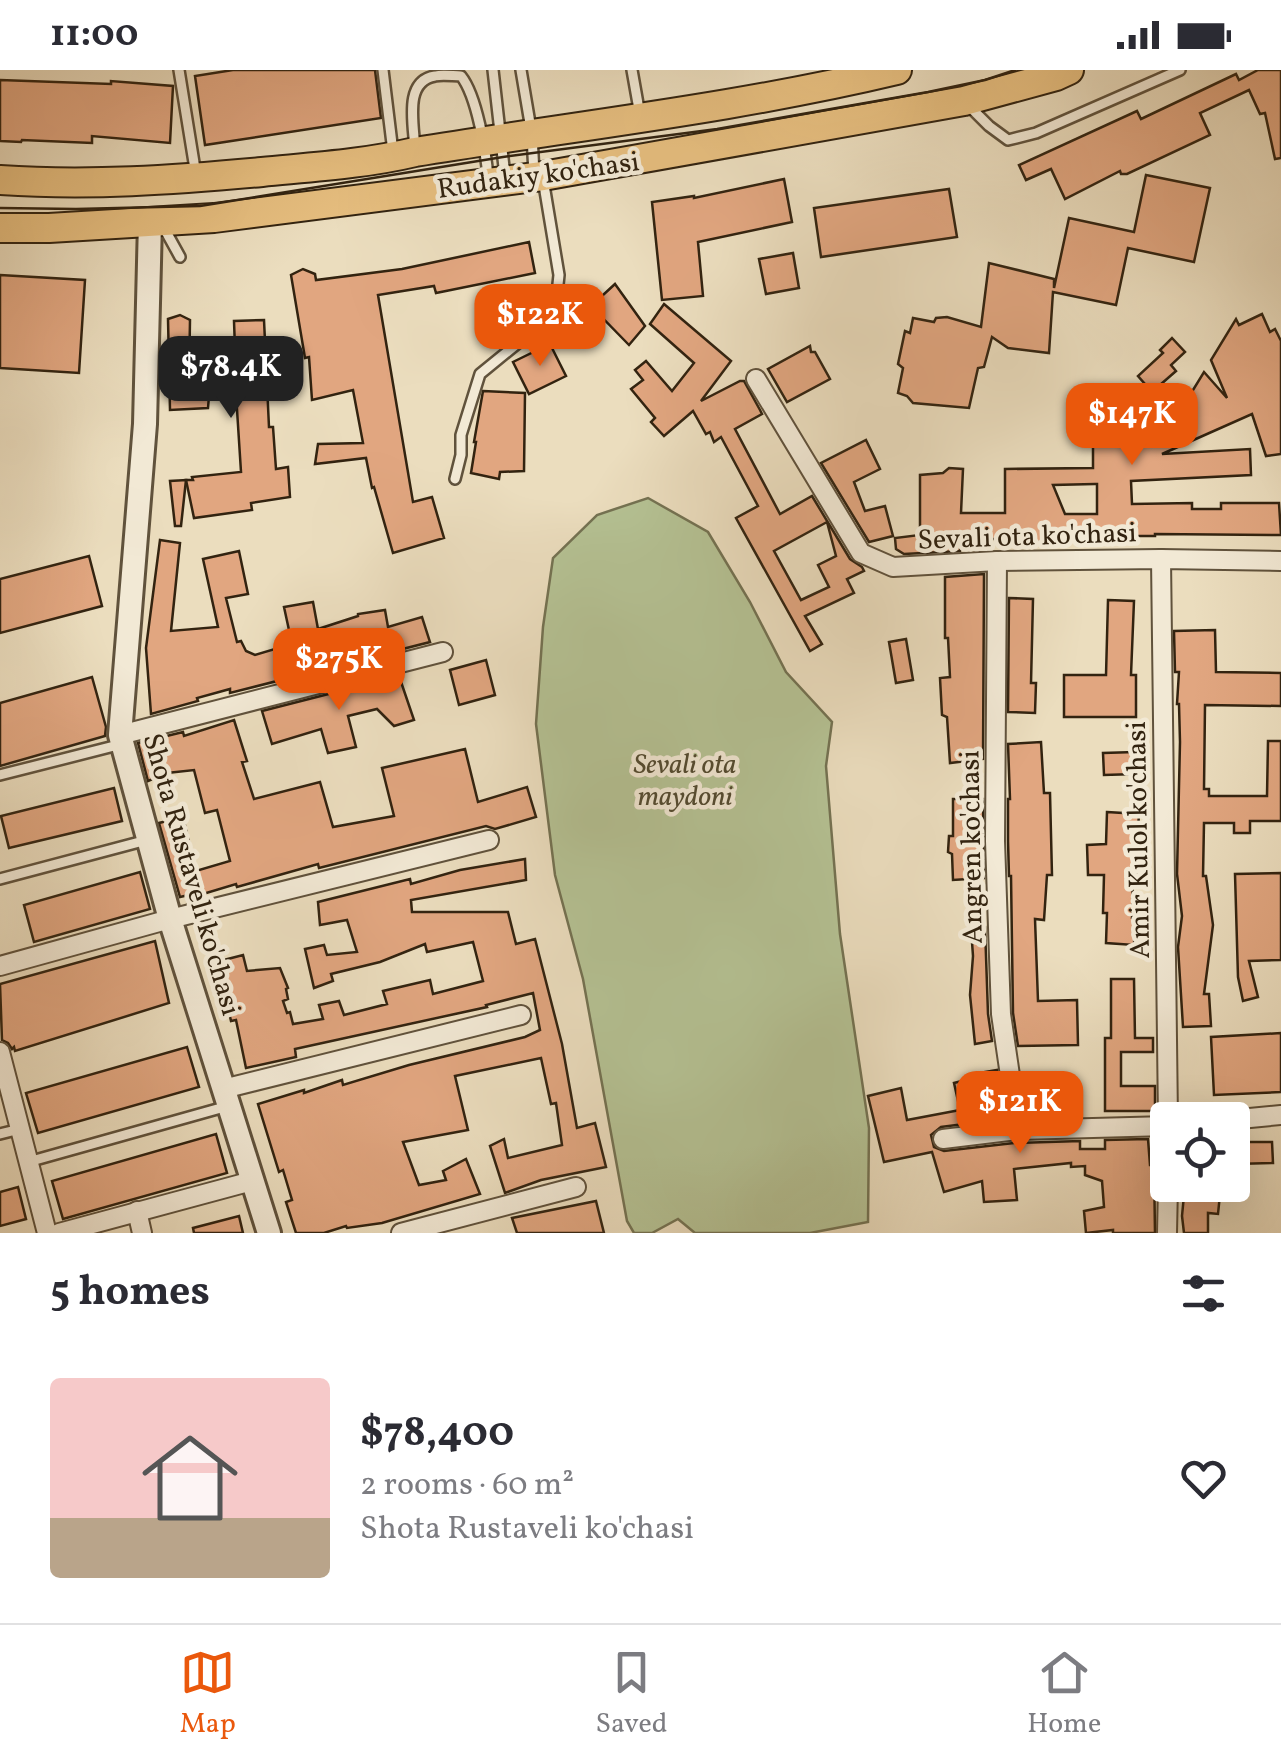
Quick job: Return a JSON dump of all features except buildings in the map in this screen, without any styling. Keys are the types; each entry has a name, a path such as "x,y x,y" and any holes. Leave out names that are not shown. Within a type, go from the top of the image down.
{"main road":[{"name":"Rudakiy ko'chasi","path":"0,180 64,184 196,178 375,162 714,106 897,70"},
{"name":"Rudakiy ko'chasi","path":"0,228 265,217 719,146 964,101 1070,70"},
{"path":"714,106 719,146"}],"street":[{"name":"Shota Rustaveli ko'chasi","path":"155,222 121,740 170,919 269,1233"},
{"name":"Sevali ota ko'chasi","path":"756,379 861,553 893,568 996,561 1281,561"},
{"name":"Amir Kulol ko'chasi","path":"1161,559 1168,1102"},
{"name":"Angren ko'chasi","path":"996,561 1000,995 1018,1130"},
{"path":"121,740 442,652"},
{"path":"1,961 488,840"},
{"path":"226,1097 521,1015"},
{"path":"0,1052 46,1233"},
{"path":"1250,1118 1281,1115"},
{"path":"943,1139 1018,1130 1150,1124"},
{"path":"59,1233 252,1181"},
{"path":"401,1233 576,1187"},
{"path":"1167,1233 1168,1202"},
{"path":"136,1210 142,1233"}],"lane":[{"path":"179,70 196,178"},
{"path":"383,70 404,155"},
{"path":"493,70 497,181"},
{"path":"454,479 461,455 461,435 480,374 545,320 556,303 559,276 521,70"},
{"path":"632,70 640,118"},
{"path":"964,101 1008,140 1036,133 1180,70"},
{"path":"404,155 413,92 418,82 433,76 461,76 493,140 497,181"},
{"path":"155,222 180,257"},
{"path":"0,775 121,740"},
{"path":"0,879 148,840"},
{"path":"28,1162 226,1097"},
{"path":"0,1134 20,1129"}],"green space":[{"name":"Sevali ota maydoni","path":"648,498 708,532 786,672 832,722 826,766 840,934 869,1128 868,1222 810,1233 695,1233 678,1219 652,1233 634,1233 627,1221 583,979 555,875 536,724 553,558 597,515"}],"tram line":[{"path":"0,208 200,206 503,157 717,129 928,92 1015,70"}]}
